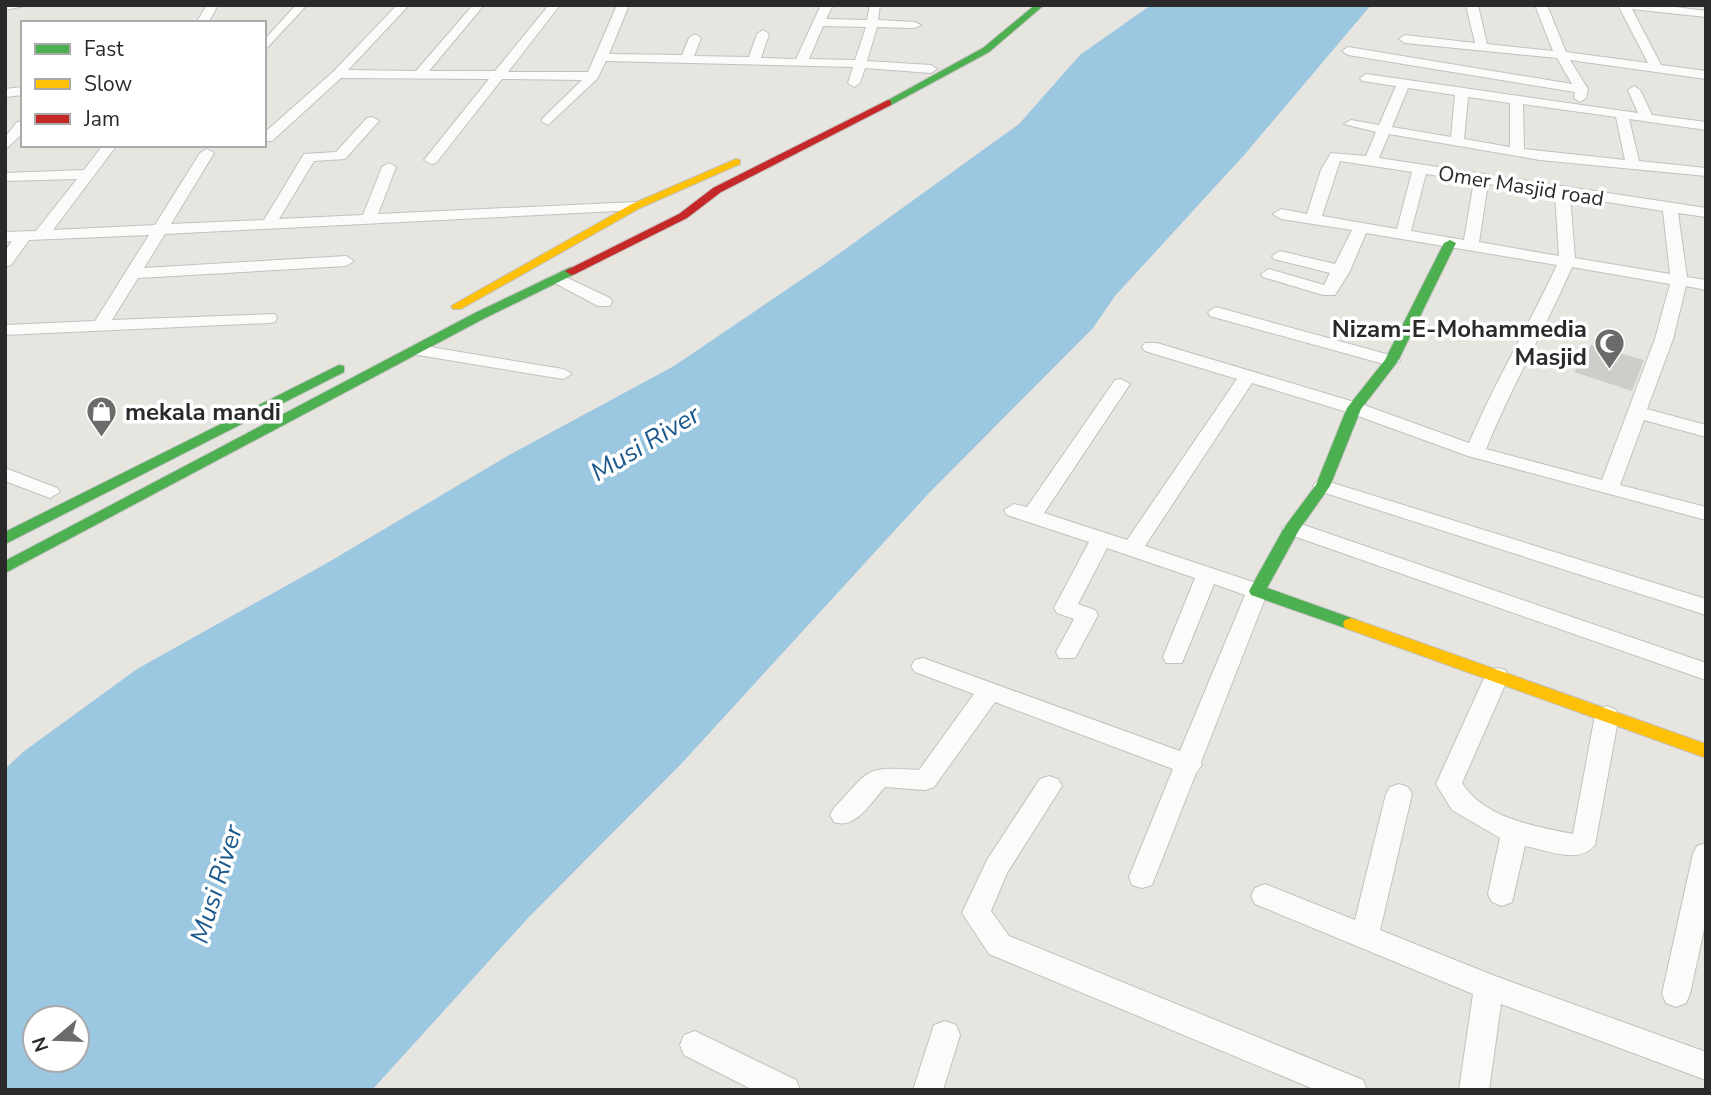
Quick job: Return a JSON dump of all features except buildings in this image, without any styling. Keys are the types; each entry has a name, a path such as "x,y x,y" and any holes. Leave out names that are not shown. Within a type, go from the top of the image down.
{"street":[{"path":"5,7 24,5"},
{"path":"203,21 213,5"},
{"path":"266,45 302,5"},
{"path":"267,138 338,74 404,5"},
{"path":"419,74 479,5"},
{"path":"431,160 555,5"},
{"path":"548,121 593,76 623,5"},
{"path":"801,62 827,5"},
{"path":"447,312 636,206 813,129 931,69 989,32 1018,5"},
{"path":"5,568 418,350 683,216 717,190 829,135 986,50 1040,5"},
{"path":"1472,5 1482,47"},
{"path":"1541,5 1561,55 1582,89 1578,111"},
{"path":"1623,5 1657,69"},
{"path":"1629,5 1706,12"},
{"path":"1702,5 1706,12"},
{"path":"854,83 862,64 875,6"},
{"path":"819,22 915,24"},
{"path":"754,61 763,34"},
{"path":"687,59 695,38"},
{"path":"1405,39 1561,55 1706,75"},
{"path":"1348,51 1582,89"},
{"path":"602,57 862,64 931,69"},
{"path":"338,74 593,76"},
{"path":"1366,78 1578,111 1706,126"},
{"path":"1371,162 1382,129 1403,83"},
{"path":"1634,90 1648,119"},
{"path":"1457,142 1462,92"},
{"path":"1516,100 1517,152"},
{"path":"1622,116 1633,164"},
{"path":"270,222 309,156 340,156 372,121"},
{"path":"1351,124 1517,152 1706,172"},
{"path":"5,146 21,126"},
{"path":"813,129 829,135"},
{"path":"5,262 32,236 108,147"},
{"path":"100,326 207,153"},
{"name":"Omer Masjid road","path":"1313,220 1328,170 1336,156 1706,213"},
{"path":"369,218 389,167"},
{"path":"1403,234 1420,170"},
{"path":"5,177 86,174"},
{"path":"1471,248 1481,180"},
{"path":"1475,452 1501,390 1535,331 1567,261 1562,192"},
{"path":"5,237 636,206"},
{"path":"1610,486 1664,339 1679,280 1671,208"},
{"path":"1281,214 1471,248 1706,285"},
{"path":"1269,274 1329,292 1342,271 1361,228"},
{"path":"1142,877 1190,765 1257,591 1292,528 1323,486 1354,408 1391,361 1450,243"},
{"path":"1280,256 1342,271"},
{"path":"133,273 346,261"},
{"path":"557,278 604,302"},
{"path":"1216,312 1391,361"},
{"path":"5,330 269,318"},
{"path":"1151,347 1354,408 1475,452 1610,486 1706,514"},
{"path":"418,350 563,374"},
{"path":"5,539 353,362"},
{"path":"1132,549 1248,376"},
{"path":"1121,384 1023,513 1257,591 1706,751"},
{"path":"1636,412 1706,431"},
{"path":"5,474 50,492"},
{"path":"1323,486 1706,607"},
{"path":"1292,528 1706,672"},
{"path":"1067,652 1087,615 1065,608 1101,539"},
{"path":"1174,657 1206,576"},
{"path":"923,666 992,689 1190,765"},
{"path":"1497,677 1449,784 1461,803 1514,833 1579,846 1586,837 1607,715"},
{"path":"843,815 879,777 925,780 992,689"},
{"path":"1049,786 996,868 976,913 999,945 1352,1090"},
{"path":"1364,938 1399,794"},
{"path":"1502,894 1514,833"},
{"path":"1676,994 1706,853"},
{"path":"1265,896 1364,938 1706,1066"},
{"path":"1474,1090 1489,986"},
{"path":"928,1090 946,1035"},
{"path":"695,1045 785,1090"}],"water":[{"name":"Musi River","path":"1151,5 1371,5 1245,154 1115,296 1093,328 929,493 682,763 528,918 372,1090 5,1090 5,769 23,752 137,669 327,563 511,454 674,366 826,263 1019,124 1080,55"}],"traffic: fast":[{"path":"888,103 986,50 1040,5"},
{"path":"1351,624 1257,591 1292,528 1323,486 1354,408 1391,361 1450,243"},
{"path":"5,568 479,316 571,271"},
{"path":"5,539 339,369"}],"traffic: slow":[{"path":"457,306 636,206 736,162"},
{"path":"1351,624 1706,751"}],"traffic: jam":[{"path":"571,271 683,216 717,190 888,103"}],"place":[{"name":"Nizam-E-Mohammedia Masjid","path":"1610,370"},
{"name":"mekala mandi","path":"102,439"}]}
